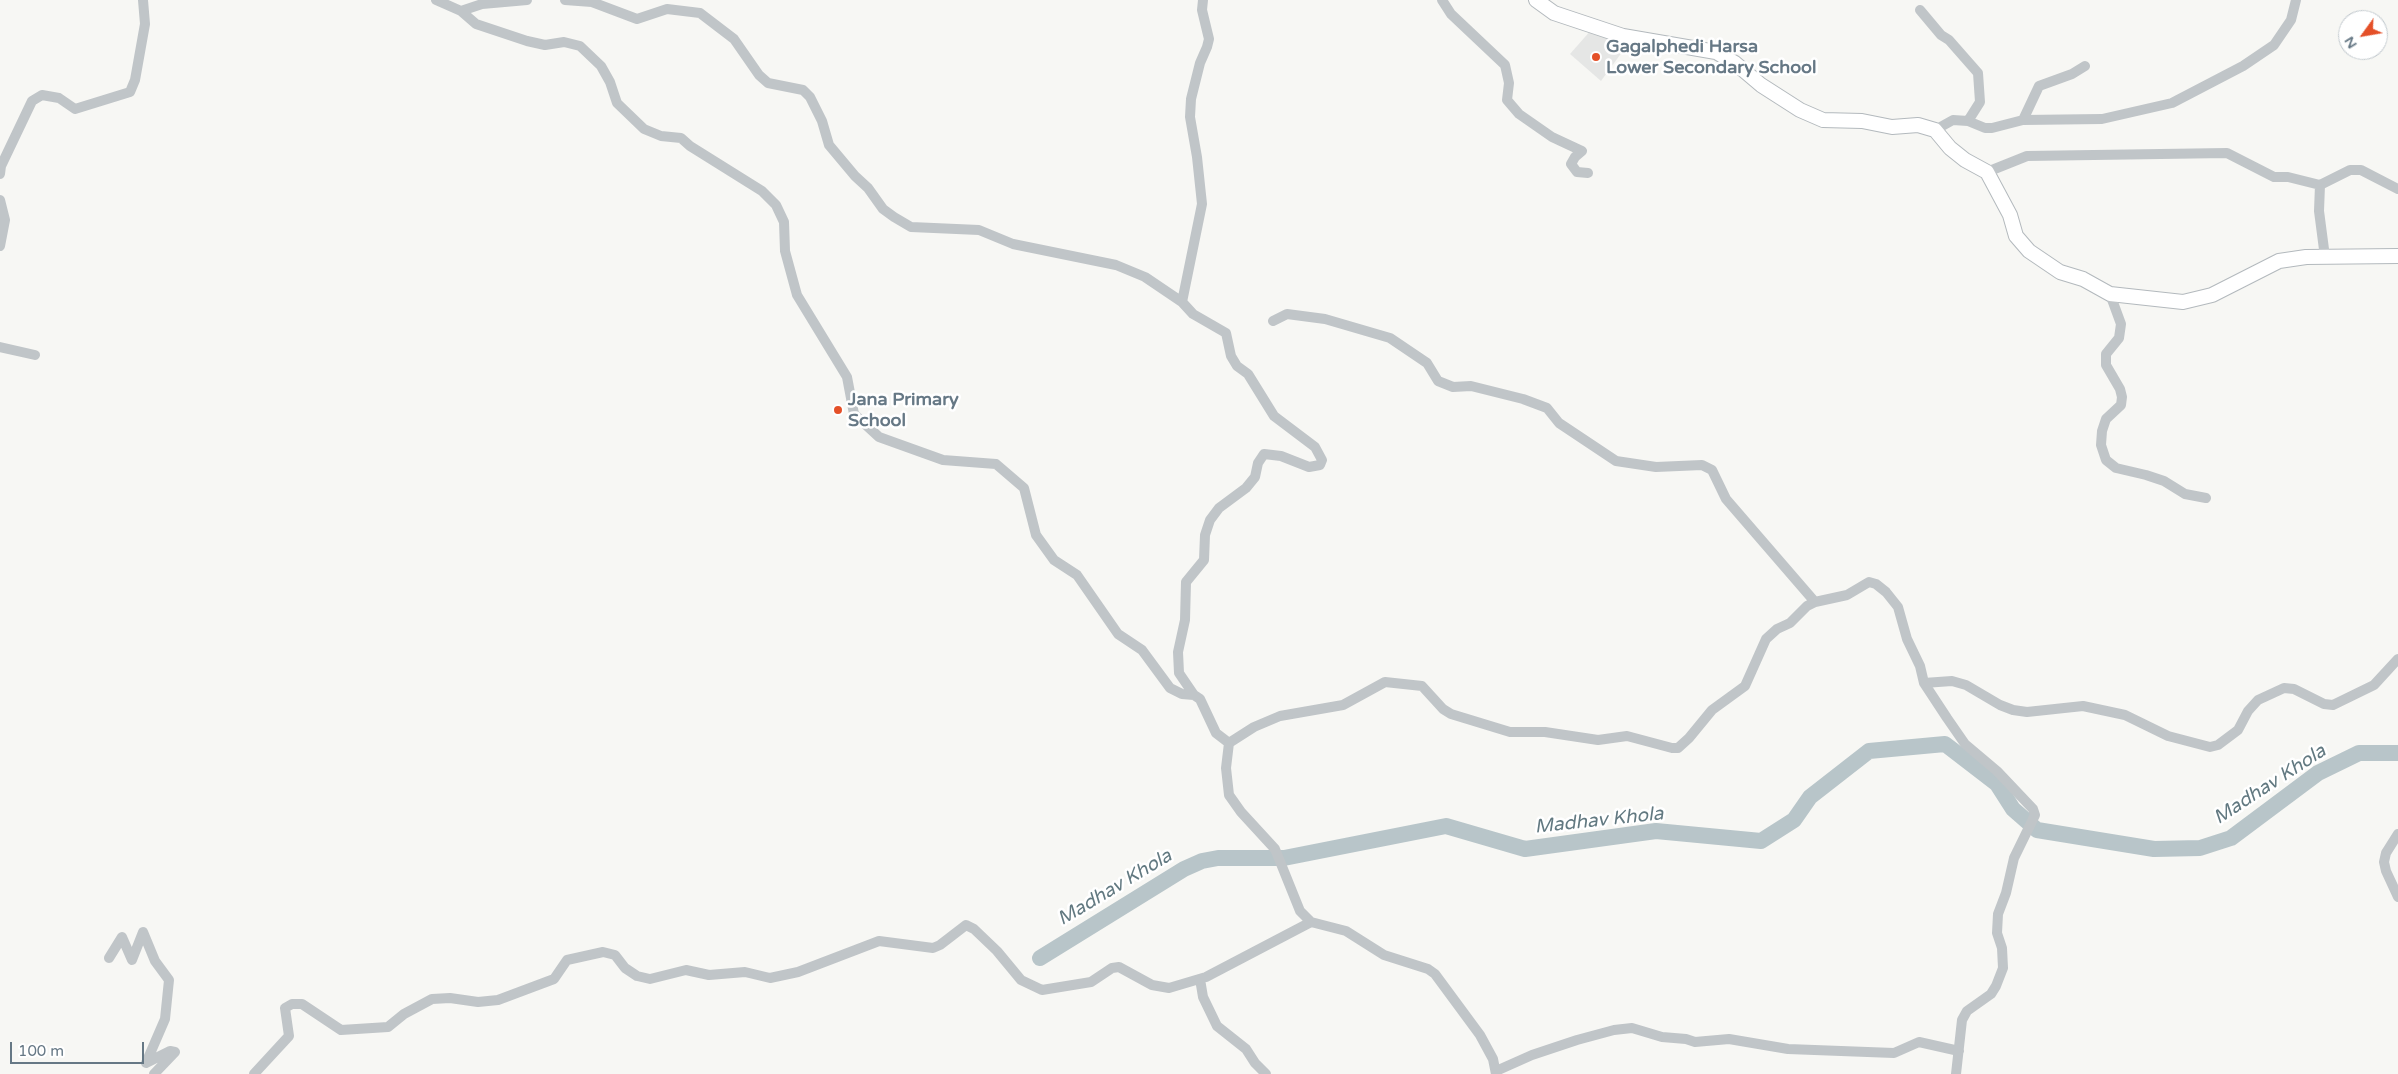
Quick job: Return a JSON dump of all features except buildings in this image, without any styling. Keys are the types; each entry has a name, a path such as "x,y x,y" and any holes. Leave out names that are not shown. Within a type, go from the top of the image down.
{"street":[{"path":"0,174 1,166 32,101 42,95 59,98 75,109 130,92 135,80 145,24 143,0"},
{"path":"436,0 461,11 476,24 527,41 545,45 564,42 580,46 601,66 610,82 617,103 644,129 661,136 680,138 762,190 776,205 784,222 785,251 796,295 847,377 854,414 879,437 943,460 996,464 1024,488 1036,534 1054,560 1077,575 1118,634 1142,650 1170,688 1182,694 1194,695"},
{"path":"461,11 482,4 527,0"},
{"path":"565,0 592,2 637,19 667,9 700,13 734,39 759,75 768,83 803,90 810,97 822,121 829,145 855,176 868,188 883,209 910,227 979,230 1013,244 1116,265 1145,277 1182,302 1193,314 1226,333 1231,356 1237,366 1248,374 1274,416 1314,447 1322,460 1320,465 1309,467 1281,456 1264,454 1258,463 1255,478 1246,488 1219,508 1210,520 1206,535 1204,560 1186,582 1185,620 1178,652 1179,673 1194,695 1200,700 1216,733 1229,743"},
{"path":"1182,302 1202,204 1190,117 1191,99 1200,63 1209,39 1202,10 1203,0"},
{"path":"1442,0 1451,14 1505,65 1509,82 1507,100 1519,114 1552,136 1582,151 1571,164 1577,172 1588,174"},
{"path":"1536,0 1554,12 1623,36 1716,52 1735,63 1761,85 1800,110 1823,120 1862,121 1892,127 1918,125 1935,130 1950,148 1965,160 1987,172 2010,215 2016,236 2029,251 2060,272 2083,279 2110,294 2183,302 2212,295 2279,261 2326,256 2398,256"},
{"path":"1935,130 1953,120 1968,121 1985,128 1992,128 2023,120 2097,119 2172,103 2243,66 2274,45 2291,20 2296,0"},
{"path":"1920,10 1940,35 1949,40 1978,73 1980,102 1968,121"},
{"path":"2023,120 2039,86 2072,74 2085,66"},
{"path":"1987,172 2027,156 2227,152 2274,177 2288,177 2320,185 2350,170 2361,170 2398,189"},
{"path":"2320,185 2319,211 2326,256"},
{"path":"0,200 5,220 0,246"},
{"path":"2110,294 2121,324 2119,338 2106,354 2106,366 2120,389 2122,397 2121,405 2106,419 2102,431 2102,446 2106,460 2116,468 2146,474 2164,481 2185,494 2206,498"},
{"path":"1273,322 1287,314 1324,319 1390,338 1427,363 1438,381 1452,387 1471,386 1489,390 1523,399 1546,408 1560,423 1616,460 1656,467 1702,465 1712,470 1726,499 1815,602"},
{"path":"0,347 35,355"},
{"path":"1229,743 1254,727 1280,716 1344,704 1385,682 1422,686 1443,709 1451,714 1510,732 1544,732 1598,740 1627,736 1678,748 1689,738 1712,710 1745,686 1766,639 1777,629 1790,623 1807,606 1815,602 1847,595 1869,582 1876,584 1886,592 1898,607 1906,639 1920,666 1924,683 1965,744 1997,771 2033,810 2035,816 2014,858 2006,893 1998,914 1997,932 2002,948 2003,968 1991,994 1967,1011 1962,1020 1956,1074"},
{"path":"1924,683 1952,681 1966,685 2000,705 2013,710 2027,712 2083,706 2125,715 2168,736 2210,747 2218,746 2238,730 2248,711 2258,700 2284,688 2294,689 2324,704 2333,705 2374,685 2398,659"},
{"path":"1229,743 1226,768 1229,795 1241,812 1275,849 1300,911 1311,922 1346,931 1384,955 1428,968 1435,974 1480,1035 1493,1059 1496,1073 1532,1055 1577,1040 1601,1033 1632,1028 1662,1038 1686,1038 1696,1042 1729,1039 1788,1049 1894,1053 1919,1042 1959,1051"},
{"path":"2398,834 2386,853 2384,862 2398,897"},
{"path":"254,1074 288,1036 285,1008 292,1004 302,1004 341,1030 388,1027 404,1014 432,999 450,998 478,1002 498,1000 554,979 567,960 603,952 615,955 625,968 637,976 650,979 686,970 709,975 745,972 770,978 798,972 879,940 933,948 940,945 966,925 974,929 996,951 1021,980 1042,990 1091,982 1112,968 1119,967 1160,987 1169,988 1200,978 1311,922"},
{"path":"109,958 122,937 132,960 143,932 155,961 169,980 165,1019 146,1062 170,1051 175,1052 154,1074"},
{"path":"1200,978 1203,997 1217,1026 1246,1049 1255,1063 1266,1074"}],"shaded area":[{"name":"Gagalphedi Harsa Lower Secondary School","path":"1592,29 1633,37 1601,81 1570,54"}],"waterway":[{"name":"Madhav Khola","path":"1040,958 1184,869 1202,861 1218,858 1284,858 1446,826 1525,849 1656,831 1761,841 1794,820 1810,797 1869,751 1945,744 1997,784 2013,809 2037,830 2154,849 2200,848 2231,838 2318,773 2359,753 2398,753"}],"place":[{"name":"Gagalphedi Harsa Lower Secondary School","path":"1596,57"},
{"name":"Jana Primary School","path":"838,410"}]}
